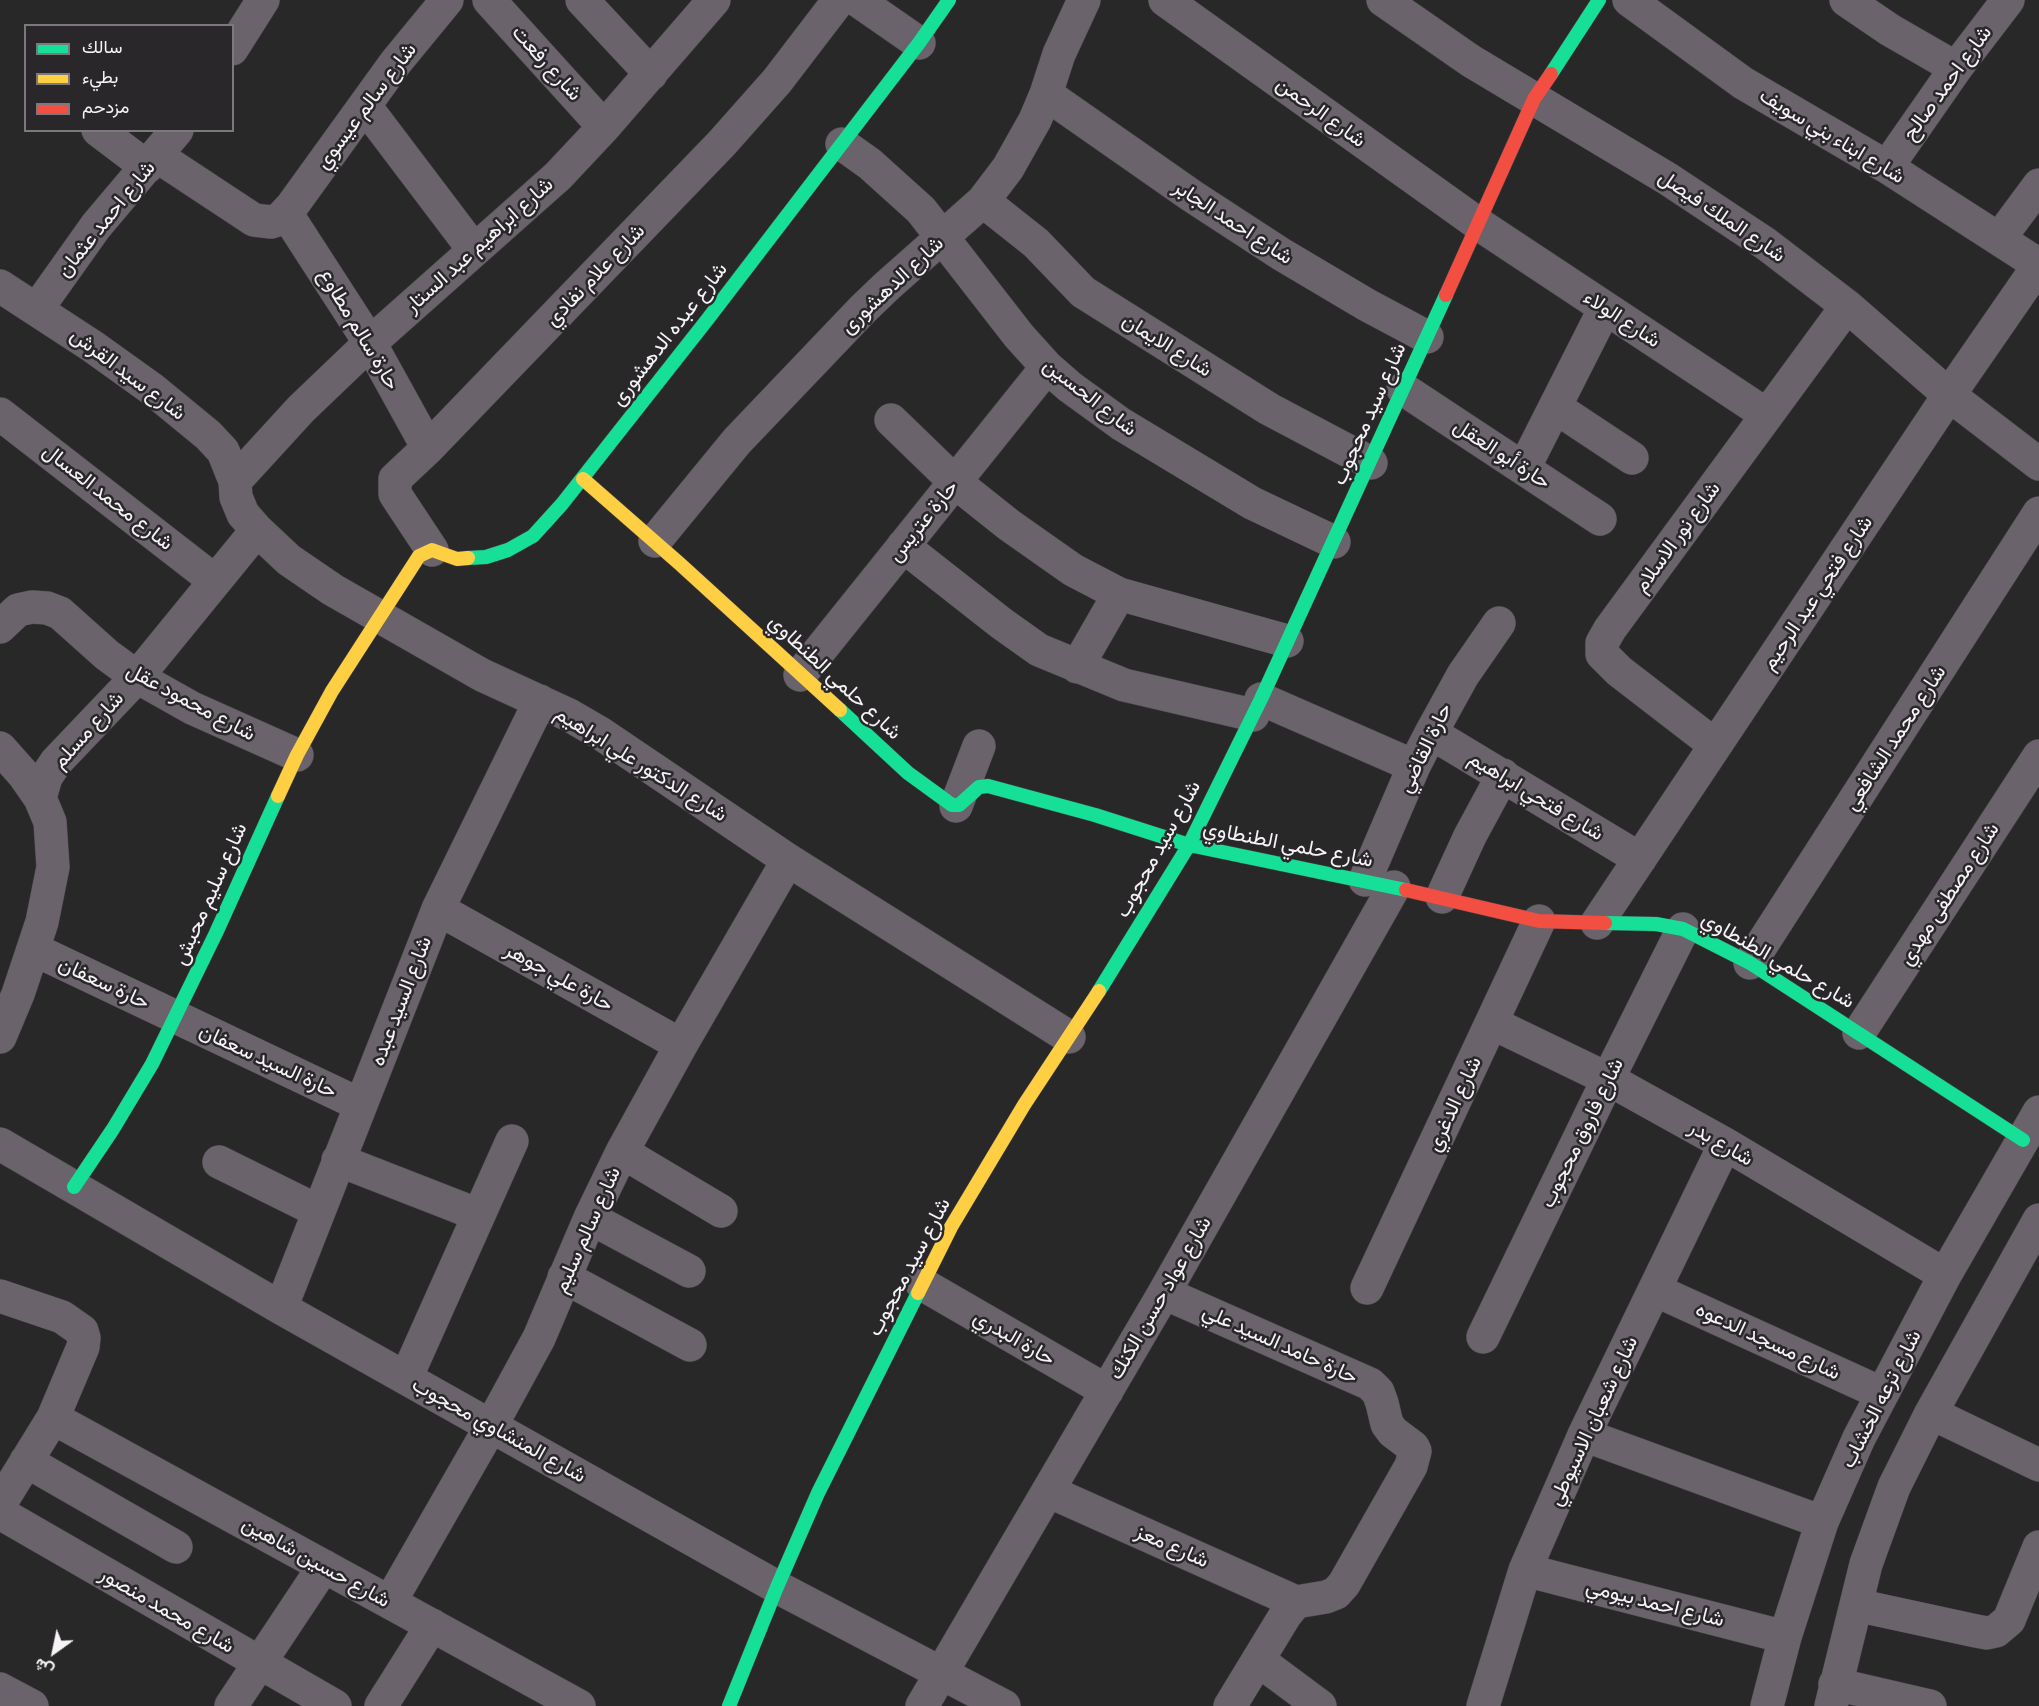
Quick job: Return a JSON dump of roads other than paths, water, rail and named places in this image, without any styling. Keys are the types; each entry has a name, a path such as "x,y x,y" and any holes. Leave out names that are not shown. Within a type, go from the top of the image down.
{"street":[{"name":"شارع سالم عيسوي","path":"286,213 396,63 447,0"},
{"name":"شارع رفعت","path":"489,0 604,127"},
{"path":"582,0 651,74"},
{"name":"شارع ابراهيم عبد الستار","path":"235,481 301,409 370,343 558,176 651,74 714,0"},
{"name":"شارع علام نفادي","path":"432,550 394,494 394,479 428,448 745,118 777,81 839,0"},
{"path":"857,0 919,44"},
{"name":"شارع عبده الدهشورى","path":"432,550 457,559 486,557 508,550 533,536 583,479 919,44 949,0"},
{"name":"شارع الدهشورى","path":"655,541 737,441 871,301 983,201 1008,168 1035,120 1047,94 1059,54 1084,0"},
{"name":"شارع الرحمن","path":"1164,0 1477,223"},
{"name":"شارع الملك فيصل","path":"1383,0 1471,61 1623,151 1766,244 1847,306 1949,394 2039,464"},
{"name":"شارع سيد محجوب","path":"729,1706 818,1493 951,1227 1024,1105 1124,952 1189,845 1257,707 1371,463 1534,99 1599,0"},
{"name":"شارع ابناء بني سويف","path":"1629,0 1743,83 1887,167 2039,265"},
{"path":"1846,0 1890,30 1956,68"},
{"name":"شارع احمد صالح","path":"1887,167 1956,68 2008,0"},
{"path":"234,45 257,2"},
{"name":"شارع احمد الجابر","path":"1047,94 1192,196 1281,254 1367,305 1427,337"},
{"path":"365,106 474,250"},
{"path":"101,132 254,220 271,222 286,213"},
{"name":"شارع احمد عثمان","path":"37,309 96,226 175,132"},
{"name":"شارع الحسين","path":"842,144 897,186 921,210 992,303 1047,367 1095,406 1147,441 1252,503 1334,542"},
{"path":"1999,238 2039,185"},
{"name":"شارع الايمان","path":"983,201 1036,243 1083,292 1269,409 1371,463"},
{"name":"حارة سالم مطاوع","path":"286,213 370,343 428,448"},
{"name":"شارع الولاء","path":"1477,223 1767,415"},
{"name":"شارع فتحي عبد الرحيم","path":"1598,923 1949,394 2039,265"},
{"name":"شارع سيد القرش","path":"0,286 152,389 208,435 223,450 235,481"},
{"name":"شارع نور الاسلام","path":"1715,745 1619,671 1602,654 1602,643 1847,306"},
{"path":"1524,468 1605,308"},
{"name":"حارة عتريس","path":"800,675 1047,367"},
{"name":"حارة أبو العقل","path":"1403,389 1600,519"},
{"path":"1555,406 1632,458"},
{"name":"شارع محمد العسال","path":"0,414 215,581"},
{"path":"891,420 954,482 1009,525 1073,570 1119,594 1287,641"},
{"name":"شارع حلمي الطنطاوي","path":"583,479 742,619 908,773 946,802 956,806 980,787 988,786 1095,815 1189,845 1380,883 1539,921 1567,924 1656,924 1683,929 1750,963 2023,1140"},
{"name":"شارع الدكتور علي ابراهيم","path":"235,481 236,497 243,514 257,530 289,560 333,590 482,675 540,701 600,733 788,860 1068,1037"},
{"name":"شارع محمد الشافعي","path":"1750,963 2039,513"},
{"name":"شارع مسلم","path":"40,798 46,777 56,762 137,677 257,530"},
{"path":"903,546 1039,650 1077,668 1124,685 1257,707 1414,766"},
{"path":"379,616 419,556 432,550"},
{"path":"1077,668 1119,594"},
{"name":"شارع محمود عقل","path":"0,627 18,610 32,607 46,608 60,613 107,655 137,677 192,708 297,755"},
{"name":"شارع سليم محبش","path":"74,1187 152,1064 216,933 252,849 297,755 332,691 379,616"},
{"name":"حارة القاضي","path":"1380,883 1414,766 1463,675 1499,623"},
{"name":"شارع السيد عبده","path":"281,1308 438,909 540,701"},
{"name":"شارع فتحي ابراهيم","path":"1431,733 1640,859"},
{"path":"956,806 980,746"},
{"path":"0,1037 18,994 42,922 52,867 50,822 40,798 1,751"},
{"name":"شارع مصطفى مهدي","path":"1859,1033 2039,756"},
{"path":"1442,897 1470,836 1503,775"},
{"name":"شارع سالم سليم","path":"390,1602 539,1338 590,1218 622,1152 788,860"},
{"name":"شارع عواد حسن الكنك","path":"922,1706 1164,1293 1380,883"},
{"name":"حارة علي جوهر","path":"438,909 681,1045"},
{"name":"شارع الدغري","path":"1367,1288 1539,921"},
{"name":"شارع فاروق محجوب","path":"1484,1337 1683,929"},
{"name":"حارة سعفان","path":"33,949 176,1017"},
{"name":"حارة السيد سعفان","path":"176,1017 361,1105"},
{"name":"شارع بدر","path":"1492,1023 1608,1079 1725,1144 1945,1275"},
{"name":"شارع ترعه الخشاب","path":"1767,1706 1785,1637 1822,1522 1859,1438 1945,1275 2039,1112"},
{"path":"406,1378 512,1141"},
{"name":"شارع المنشاوي محجوب","path":"0,1144 281,1308 777,1587 1004,1706"},
{"name":"شارع شعبان الاسيوطي","path":"1484,1706 1525,1570 1584,1435 1725,1144"},
{"path":"622,1152 721,1211"},
{"path":"338,1160 479,1215"},
{"path":"219,1162 318,1211"},
{"path":"590,1218 689,1271"},
{"path":"1930,1706 1833,1695 1879,1525 1911,1449 1931,1413 2029,1260 2039,1220"},
{"path":"564,1277 690,1345"},
{"name":"حارة البدري","path":"922,1284 1107,1391"},
{"name":"شارع مسجد الدعوه","path":"1655,1290 1881,1393"},
{"name":"حارة حامد السيد علي","path":"1164,1293 1370,1384 1378,1392 1387,1424 1393,1432 1413,1447 1415,1456 1411,1466 1344,1584 1336,1593 1326,1597 1296,1602"},
{"path":"0,1296 62,1317 82,1331 84,1338 83,1347 53,1418 0,1504"},
{"path":"1931,1413 2039,1465"},
{"name":"شارع حسين شاهين","path":"53,1418 579,1706"},
{"path":"1584,1435 1822,1522"},
{"path":"26,1461 176,1547"},
{"name":"شارع معز","path":"1048,1491 1296,1602"},
{"name":"شارع محمد منصور","path":"0,1513 335,1706"},
{"path":"1856,1605 1976,1631 1987,1633 1996,1631 2009,1620 2039,1547"},
{"path":"231,1706 324,1566"},
{"name":"شارع احمد بيومي","path":"1525,1570 1785,1637"},
{"path":"1230,1706 1286,1614 1296,1602"},
{"path":"381,1706 432,1625"},
{"path":"1258,1660 1320,1706"},
{"path":"0,1689 32,1706"}]}
